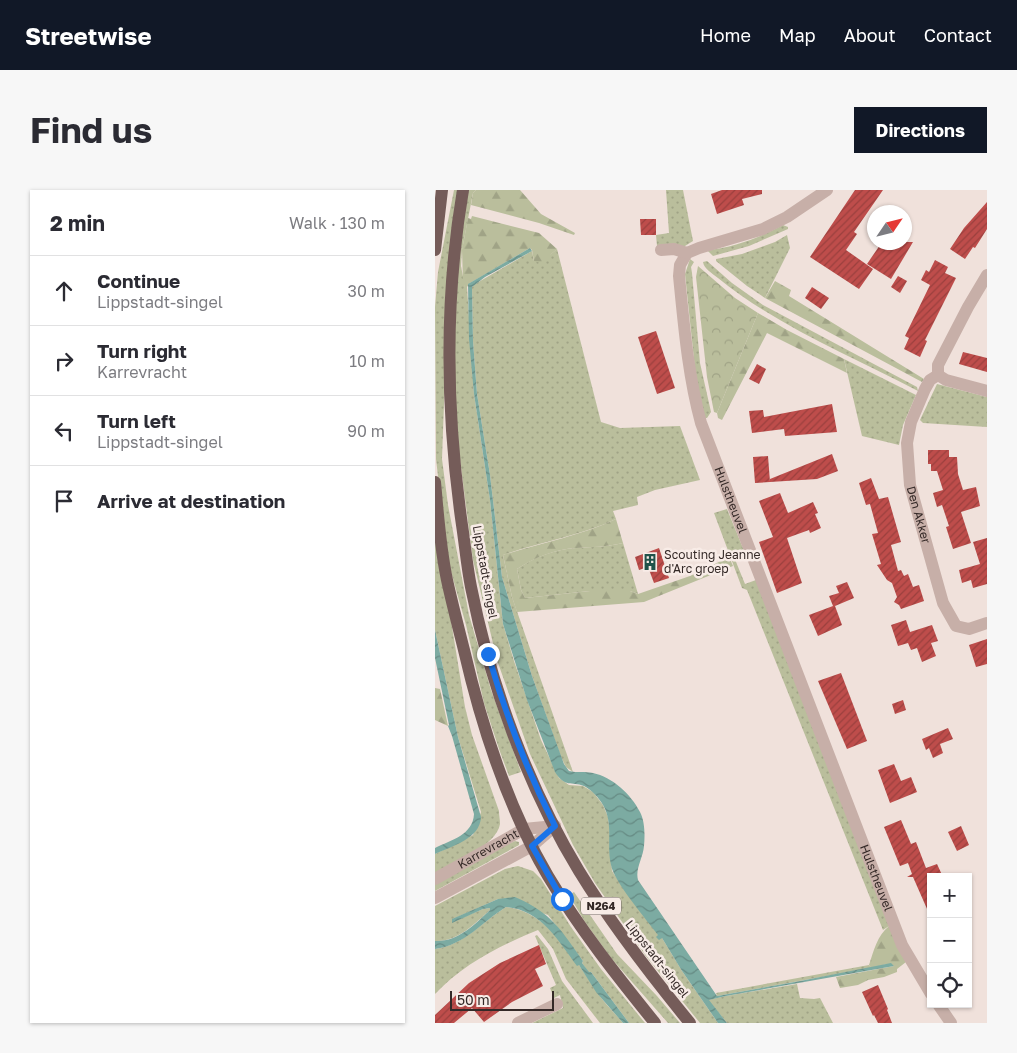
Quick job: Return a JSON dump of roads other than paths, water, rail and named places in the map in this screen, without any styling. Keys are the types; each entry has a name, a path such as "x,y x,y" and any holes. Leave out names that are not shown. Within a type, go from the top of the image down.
{"main road":[{"path":"435,250 442,190"},
{"name":"Lippstadt-singel","path":"463,190 454,249 450,293 450,408 457,490 471,585 488,654 521,751 555,826 578,870 608,917 641,963 690,1023"},
{"name":"N264","path":"435,482 441,546 447,579 469,670 491,748 509,797 547,875 590,940 655,1023"}],"street":[{"path":"661,250 674,249 687,253 763,229 787,217 827,190"},
{"name":"Hulstheuvel","path":"687,253 680,265 679,276 687,358 692,391 701,423 902,945 927,987"},
{"path":"987,275 938,364 938,375 946,380 987,391"},
{"name":"Den Akker","path":"938,375 930,380 925,388 911,422 907,443 910,486 943,603 956,626 969,629 987,624"},
{"name":"Karrevracht","path":"435,879 524,829 555,826"},
{"name":"Karrevracht","path":"435,898 532,846 555,826"},
{"path":"518,1023 557,1004"},
{"path":"941,1008 951,1023"}],"water":[{"path":"530,248 532,251 485,277 472,287 473,341 477,394 490,475 502,577 532,676 564,764 569,771 590,772 607,778 620,787 636,805 643,820 644,833 638,880 717,996 891,963 894,966 709,1000 727,1023 718,1023 662,938 659,940 656,937 658,935 624,891 613,872 610,857 608,820 601,802 595,794 584,786 565,782 555,772 527,700 503,624 490,500 474,394 469,339 468,284"},
{"path":"435,630 458,737 481,817 476,831 464,841 435,854 435,848 460,836 470,827 474,814 448,726 435,658"},
{"path":"515,897 538,909 555,923 583,961 582,963 591,972 629,1023 623,1023 596,992 579,965 577,966 547,928 539,920 518,909 506,907 464,938 446,947 435,949 435,941 451,939 465,932 490,908 483,909 452,923 452,919 498,899"}],"place":[{"name":"Scouting Jeanne d'Arc groep","path":"650,562"}]}
